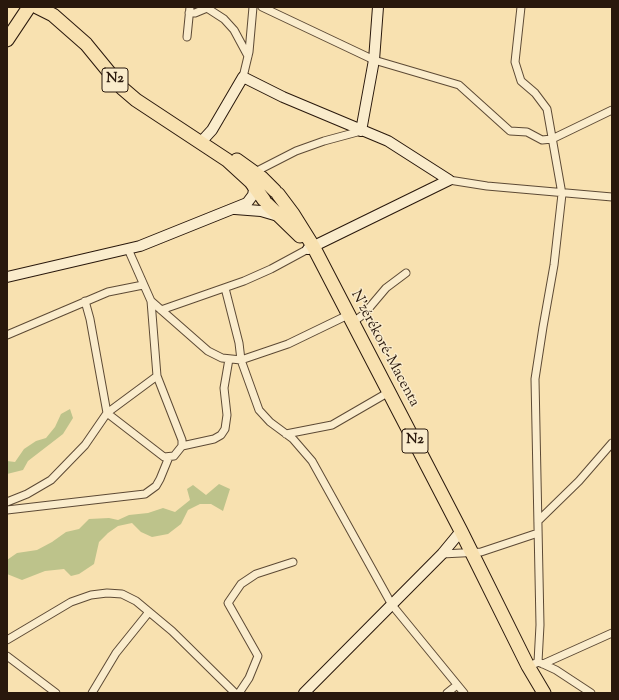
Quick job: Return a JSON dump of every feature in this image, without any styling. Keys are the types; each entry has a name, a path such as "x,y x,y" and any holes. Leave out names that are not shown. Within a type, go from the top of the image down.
{"highway":[{"path":"7,40 29,7"},
{"name":"N2","path":"37,7 53,15 86,44 122,88 136,100 166,122 201,142 220,150 253,177 276,193 293,214 469,553 533,665 544,693"},
{"name":"N2","path":"253,177 266,202 311,247"},
{"path":"266,202 272,205 276,203 278,198 276,193"},
{"name":"N2","path":"533,665 536,693"}],"street":[{"path":"187,37 190,10 195,13 206,7 224,19 234,30 248,56"},
{"path":"201,142 212,130 243,77 248,56 253,7"},
{"path":"262,7 374,60 459,84 510,131 527,132 542,140 552,139 612,110"},
{"path":"361,131 374,60 379,13 378,7"},
{"path":"521,7 515,62 521,81 535,93 547,109 562,194 554,265 535,380 540,625 533,665"},
{"path":"243,77 283,97 361,131 388,141 449,180 487,186 562,194 612,197"},
{"path":"7,277 128,249 233,209 251,199 254,190 253,177 296,151 324,141 361,131"},
{"path":"161,310 225,288 271,269 311,247 449,180"},
{"path":"233,209 261,211 283,218"},
{"path":"85,301 90,319 107,413 164,457 174,456 182,446 182,440 158,376 151,301 128,249"},
{"path":"151,301 208,351 222,358 241,360 288,344 348,318 364,314 386,288 406,273"},
{"path":"7,335 108,292 143,285"},
{"path":"225,288 239,343 241,360 260,410 270,422 293,439 312,461 392,605 464,693"},
{"path":"182,446 214,439 225,429 228,415 224,388 229,359"},
{"path":"7,502 27,494 57,475 85,445 107,413 158,376"},
{"path":"286,434 332,425 386,393"},
{"path":"538,521 580,481 612,443"},
{"path":"7,510 145,494 156,486 169,457"},
{"path":"304,693 442,554 459,533"},
{"path":"442,554 469,553 490,550 538,533"},
{"path":"239,693 249,678 258,656 228,603 241,584 256,574 293,562"},
{"path":"7,640 71,602 91,595 107,593 122,594 136,601 172,631 235,693"},
{"path":"92,693 116,653 149,612"},
{"path":"533,665 612,632"},
{"path":"7,656 56,693"},
{"path":"533,665 556,670 591,693"},
{"path":"447,693 457,685"}],"green space":[{"path":"70,409 73,418 63,434 28,461 23,470 7,474 7,461 15,462 24,449 36,441 46,438 55,427 61,414"},
{"path":"219,484 230,489 223,511 211,504 200,504 188,510 181,524 168,534 152,537 141,532 132,523 118,526 99,542 94,564 79,574 71,576 64,569 45,571 22,580 7,574 7,560 17,553 37,550 66,532 79,529 89,519 109,518 118,520 129,515 148,513 163,508 175,512 190,500 187,489 193,485 206,495"}]}
